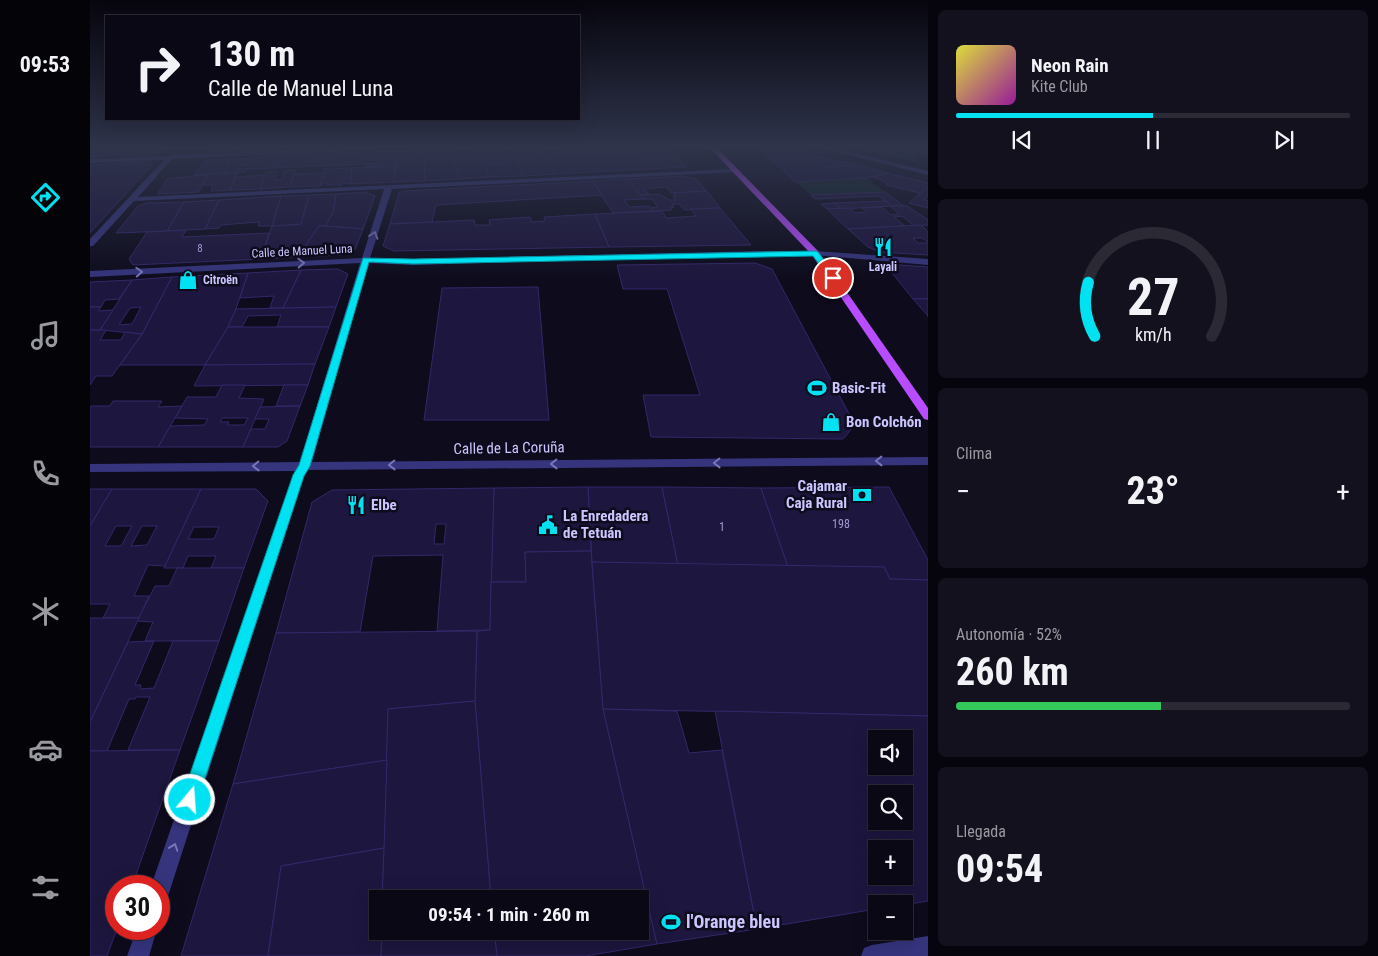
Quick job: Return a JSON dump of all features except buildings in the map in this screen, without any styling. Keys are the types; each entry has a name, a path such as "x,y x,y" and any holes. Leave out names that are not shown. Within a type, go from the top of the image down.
{"main road":[{"path":"757,193 815,253 928,416"}],"street":[{"path":"90,244 136,193"},
{"path":"130,199 257,193"},
{"path":"165,875 298,475 305,466 387,193"},
{"name":"Calle de Manuel Luna","path":"90,274 366,260 413,262 815,253 928,262"},
{"name":"Calle de La Coruña","path":"90,468 928,461"},
{"path":"138,956 143,940"},
{"path":"872,956 928,947"}],"green space":[{"path":"808,193 870,193 811,195"}],"place":[{"name":"Layali","path":"883,247"},
{"name":"Citroën","path":"188,280"},
{"name":"Basic-Fit","path":"817,388"},
{"name":"Bon Colchón","path":"831,422"},
{"name":"Cajamar Caja Rural","path":"862,495"},
{"name":"Elbe","path":"356,505"},
{"name":"La Enredadera de Tetuán","path":"548,525"},
{"name":"l'Orange bleu","path":"671,922"}],"route":[{"path":"190,800 298,475 305,466 366,260 413,262 815,253 833,278"}]}
